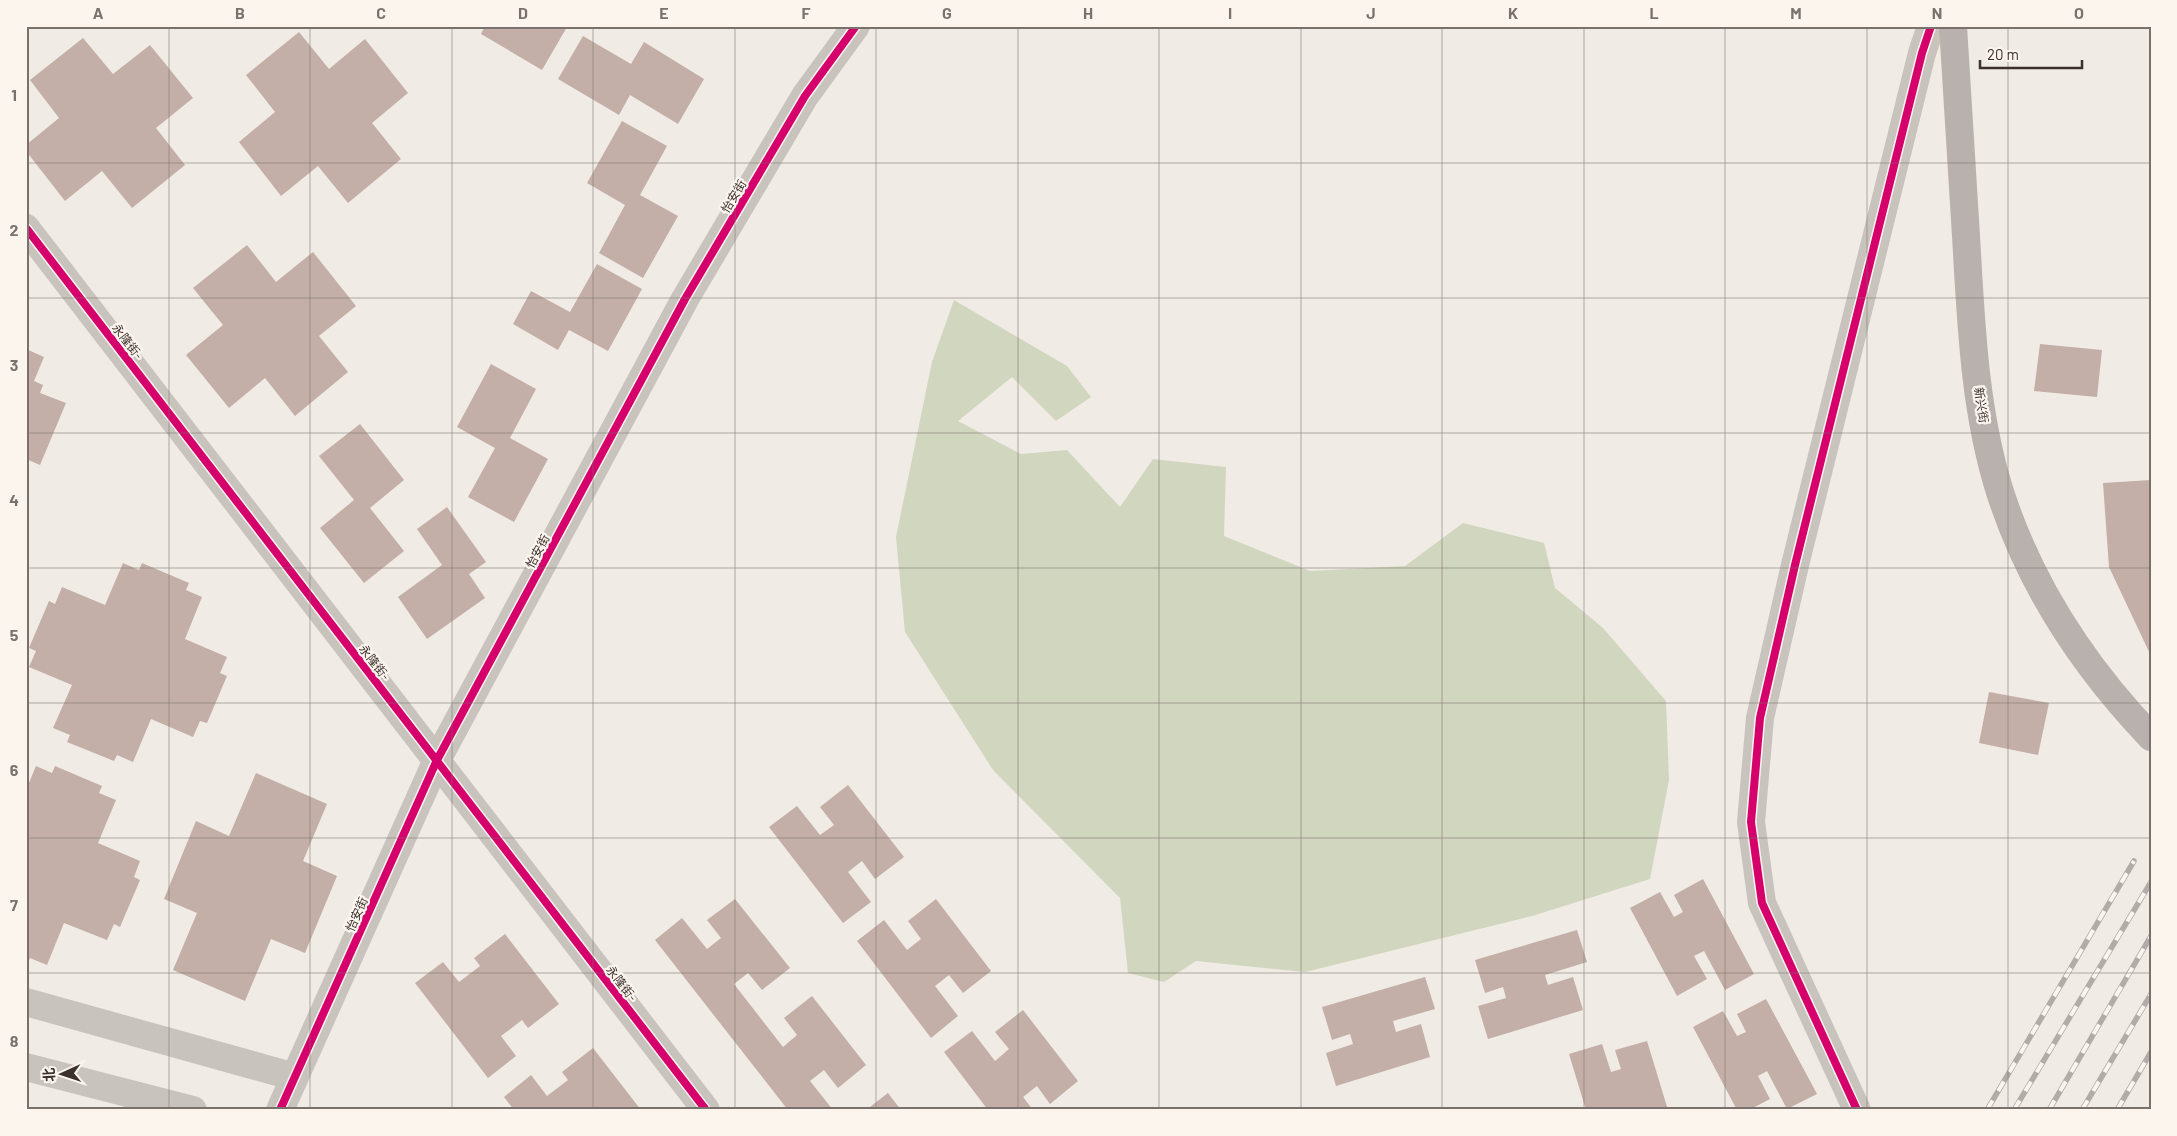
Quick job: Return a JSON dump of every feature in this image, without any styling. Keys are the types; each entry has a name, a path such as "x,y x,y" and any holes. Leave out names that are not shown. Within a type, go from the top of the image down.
{"main road":[{"name":"新兴街","path":"1954,26 1971,340 1984,422 2000,492 2030,566 2063,629 2100,680 2142,728"}],"street":[{"name":"怡安街","path":"280,1110 437,760 685,299 805,96 856,26"},
{"path":"1857,1110 1762,903 1751,822 1762,709 1802,536 1922,53 1931,26"},
{"name":"永隆街-","path":"26,228 706,1110"},
{"path":"26,1002 295,1077"},
{"path":"26,1067 193,1110"}],"green space":[{"path":"954,300 1067,366 1091,397 1056,421 1012,377 958,421 1021,454 1067,450 1120,507 1153,459 1226,467 1224,536 1310,571 1405,566 1463,523 1544,543 1555,588 1603,628 1666,701 1669,780 1650,879 1532,916 1305,972 1196,961 1164,982 1128,973 1120,898 993,770 905,632 896,537 932,362"}],"building":[{"path":"485,26 567,27 542,70 481,34"},
{"path":"299,32 329,69 365,39 408,93 372,123 401,159 348,203 318,166 281,196 239,142 275,112 246,75"},
{"path":"583,36 631,64 644,42 704,79 678,124 630,95 619,115 558,79"},
{"path":"83,38 113,74 150,45 193,98 156,128 185,165 132,208 102,171 65,201 26,151 26,145 59,118 30,80"},
{"path":"622,121 667,146 640,195 678,216 643,278 599,253 625,205 587,183"},
{"path":"247,245 276,282 313,252 356,306 319,336 348,372 295,416 265,378 229,408 186,355 223,325 193,288"},
{"path":"597,264 642,289 608,351 569,330 558,350 513,324 531,291 570,312"},
{"path":"2040,344 2102,350 2097,397 2034,391"},
{"path":"26,349 44,357 34,381 43,385 40,393 66,403 40,465 26,459"},
{"path":"491,364 536,389 510,438 548,459 514,522 468,497 495,448 457,427"},
{"path":"360,424 404,480 370,508 404,551 364,583 320,528 354,500 319,456"},
{"path":"2151,480 2151,656 2109,567 2103,483"},
{"path":"447,507 486,562 469,574 485,598 427,639 398,597 442,565 417,529"},
{"path":"123,563 139,570 142,563 189,583 186,590 202,597 185,639 227,657 220,673 227,676 207,723 200,721 193,737 151,719 133,762 117,755 114,761 67,742 70,735 53,728 72,685 29,667 36,651 29,648 49,601 55,604 62,587 105,605"},
{"path":"1989,692 2049,703 2038,755 1979,743"},
{"path":"36,766 52,773 55,766 102,786 99,793 116,800 98,843 140,861 134,877 140,880 120,927 114,924 107,940 64,923 47,965 30,958 26,968 26,790"},
{"path":"256,773 327,804 303,861 337,876 305,953 271,939 245,1001 173,970 197,913 164,899 196,821 229,836"},
{"path":"848,785 904,857 875,879 862,861 848,872 871,902 843,923 769,827 797,806 820,835 834,825 820,807"},
{"path":"1703,879 1754,974 1725,990 1704,951 1694,956 1707,979 1677,996 1630,908 1660,892 1674,917 1683,912 1674,895"},
{"path":"735,899 790,968 762,990 748,973 734,984 783,1047 797,1035 784,1018 812,996 866,1065 838,1088 824,1070 810,1081 833,1110 788,1110 655,940 682,918 707,949 721,938 707,920"},
{"path":"936,899 991,971 963,993 949,975 935,986 958,1016 931,1038 857,941 884,920 907,950 921,939 908,921"},
{"path":"1577,930 1587,962 1545,975 1548,985 1573,977 1583,1010 1488,1039 1478,1006 1506,998 1503,987 1485,993 1475,960"},
{"path":"505,934 559,1004 528,1028 522,1020 501,1036 516,1056 488,1078 415,983 443,962 459,982 480,966 474,958"},
{"path":"1425,977 1435,1009 1393,1021 1396,1032 1421,1024 1430,1057 1336,1086 1326,1053 1353,1044 1350,1034 1332,1040 1322,1007"},
{"path":"1766,999 1817,1094 1787,1109 1767,1071 1758,1076 1770,1099 1749,1110 1737,1110 1693,1027 1723,1011 1737,1036 1746,1032 1737,1014"},
{"path":"1023,1010 1078,1081 1050,1104 1037,1086 1023,1097 1033,1110 988,1110 944,1052 972,1031 995,1061 1009,1049 995,1032"},
{"path":"1647,1041 1668,1110 1586,1110 1569,1054 1602,1044 1611,1072 1621,1069 1615,1050"},
{"path":"593,1048 641,1110 514,1110 504,1097 531,1075 547,1096 568,1080 562,1072"},
{"path":"888,1093 901,1110 866,1110"}],"railway":[{"path":"1987,1110 2134,861"},
{"path":"2014,1110 2151,882"},
{"path":"2049,1110 2151,936"},
{"path":"2082,1110 2151,994"},
{"path":"2117,1110 2151,1052"}],"cycle path":[{"path":"280,1110 437,760 685,299 805,96 856,26"},
{"path":"1857,1110 1762,903 1751,822 1760,718 1795,565 1922,53 1931,26"},
{"path":"26,228 706,1110"}]}
